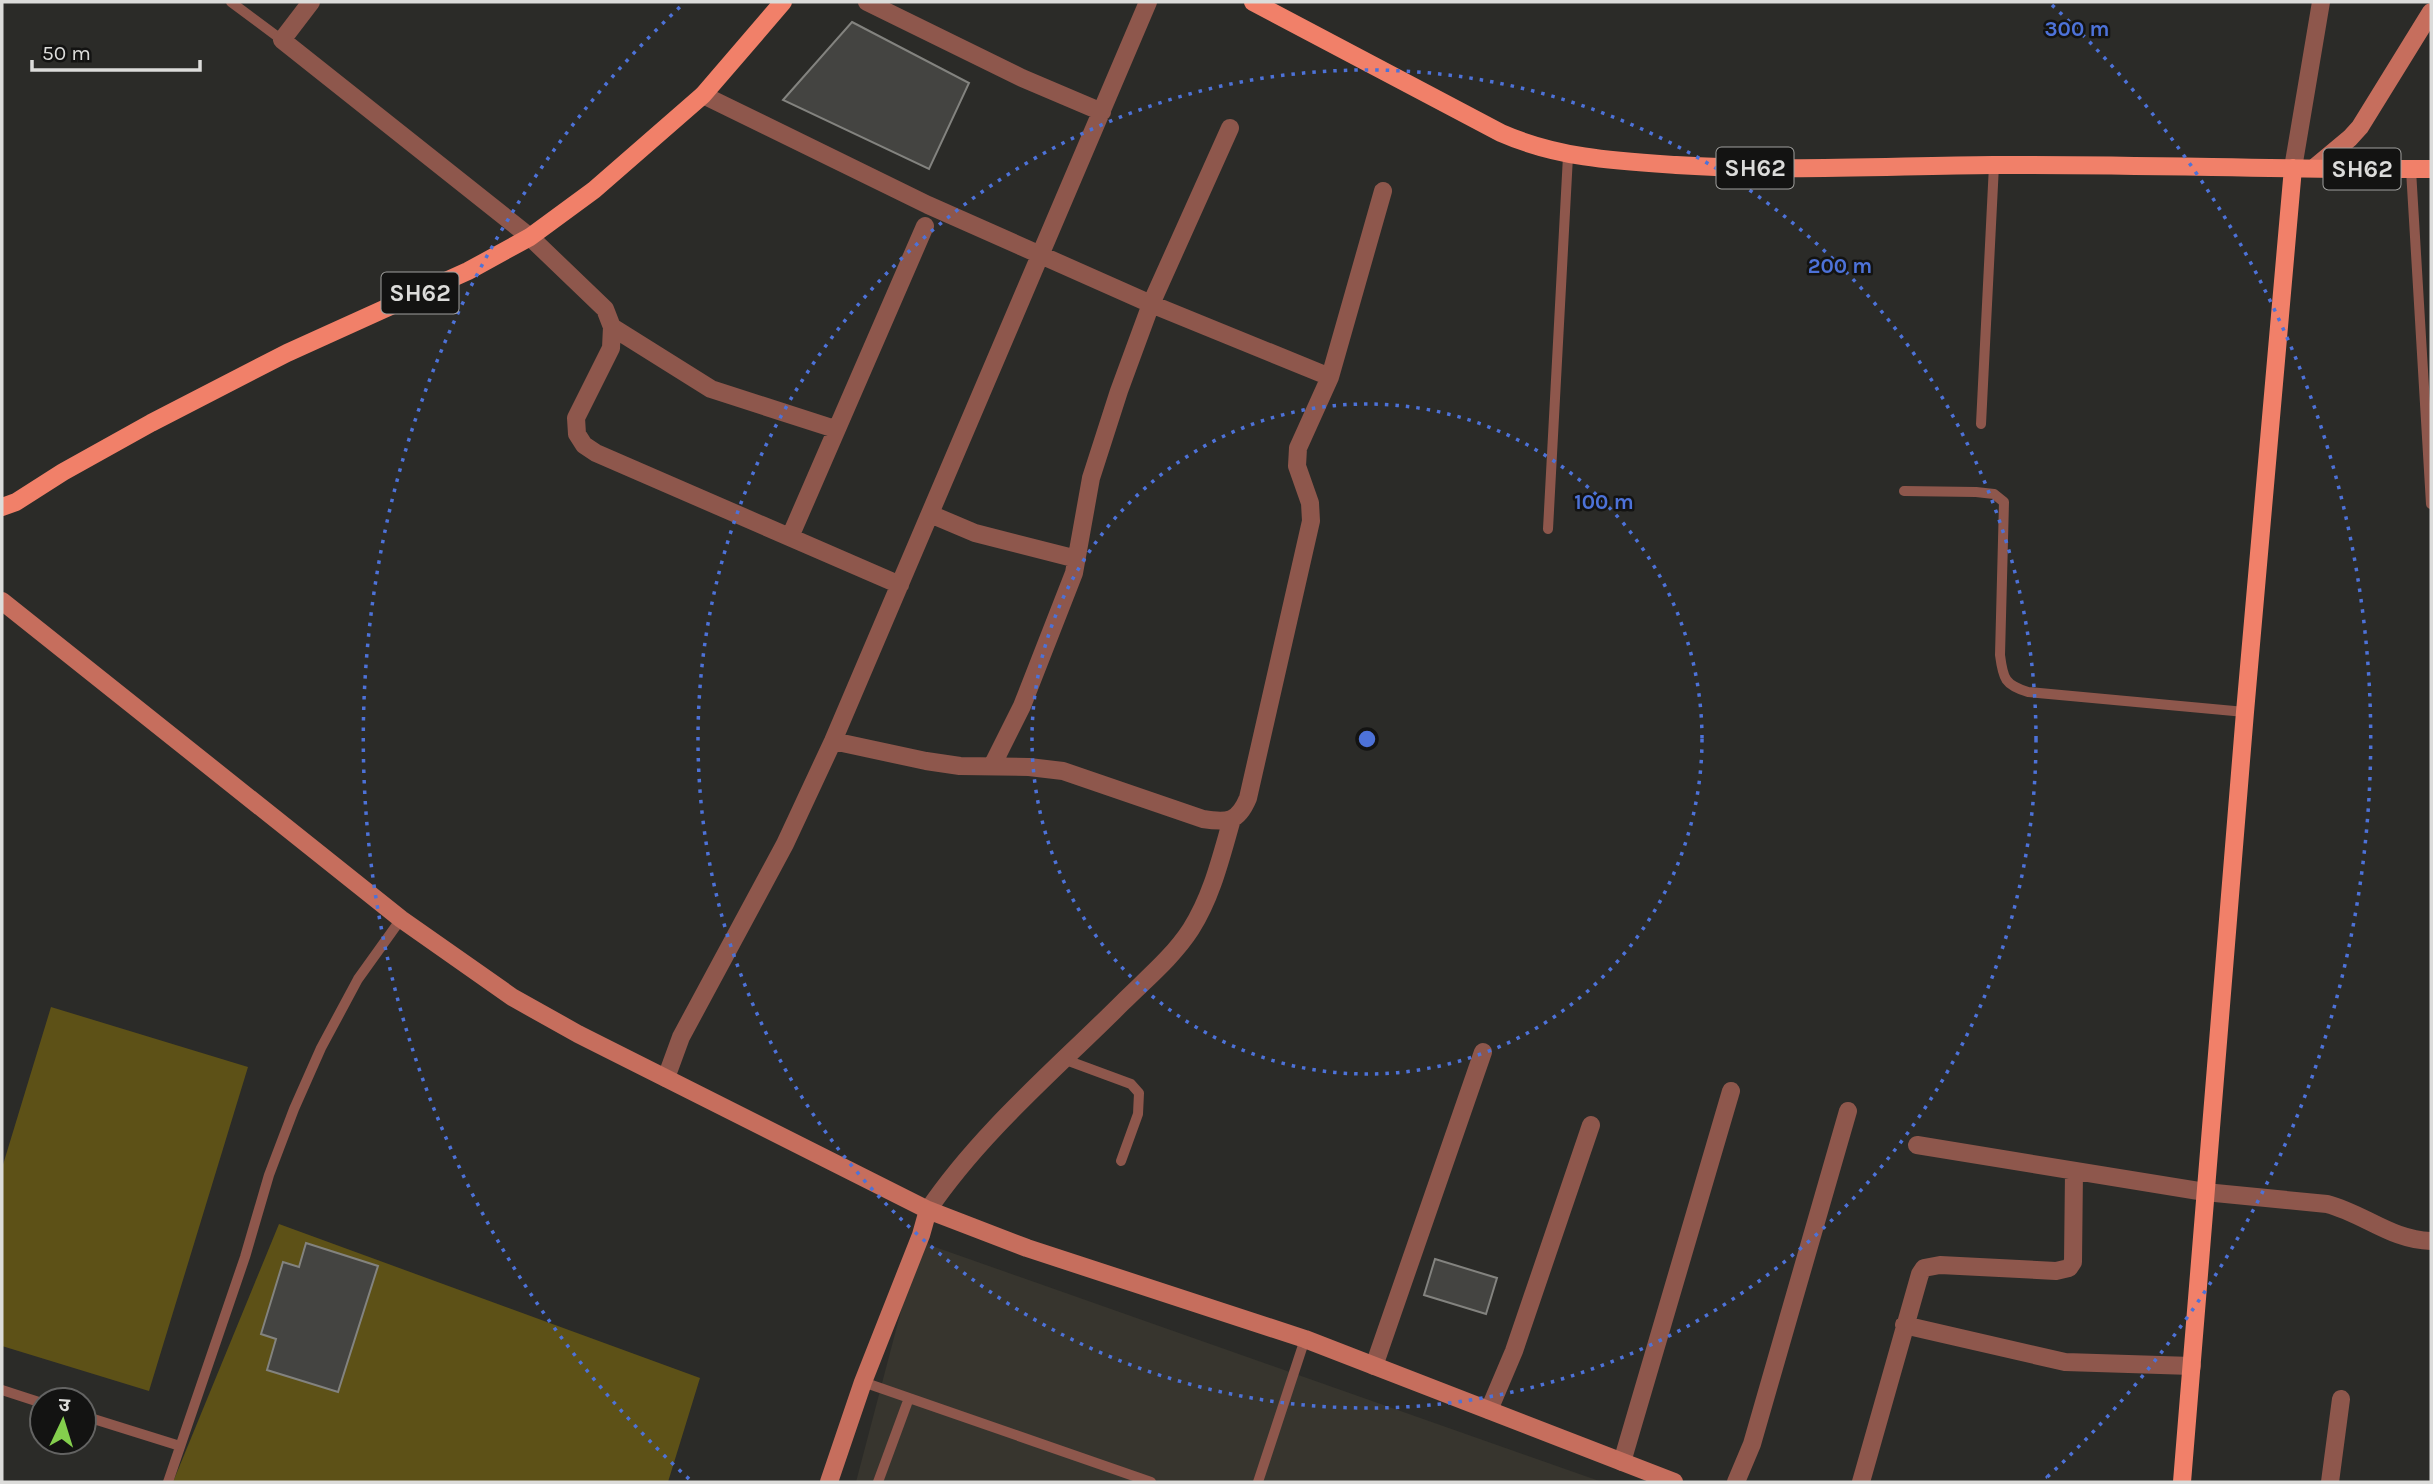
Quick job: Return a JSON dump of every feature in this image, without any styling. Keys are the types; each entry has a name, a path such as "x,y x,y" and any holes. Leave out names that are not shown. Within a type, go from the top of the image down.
{"main road":[{"name":"SH62","path":"2,507 16,502 63,472 151,423 287,353 468,271 530,237 594,190 703,95 783,2"},
{"name":"SH62","path":"1254,2 1501,133 1530,146 1568,156 1733,169 1994,165 2431,169"},
{"path":"2182,1482 2293,168"}],"street":[{"path":"311,2 282,40 530,237 605,309 612,327 611,348 576,418 577,434 584,445 596,453 900,585"},
{"path":"867,2 1022,78 1102,112"},
{"path":"666,1078 686,1030 785,844 833,741 1148,2"},
{"path":"2293,168 2321,2"},
{"path":"2314,168 2360,127 2431,12"},
{"path":"703,95 928,205 1151,304 1330,377"},
{"path":"992,766 1032,681 1077,559 1091,478 1151,304 1230,128"},
{"path":"833,741 960,766 1063,771 1203,819 1232,819 1242,812 1248,798 1311,521 1310,503 1297,466 1298,448 1330,377 1383,191"},
{"path":"790,537 925,226"},
{"path":"612,327 711,389 835,429"},
{"path":"930,514 975,533 1077,559"},
{"path":"2,601 401,919 512,997 578,1034 928,1210 1027,1248 1305,1339 1674,1482"},
{"path":"830,1482 863,1382 921,1235 928,1210 944,1185 984,1138 1066,1060 1176,949 1190,931 1213,883 1232,819"},
{"path":"1374,1366 1483,1052"},
{"path":"1622,1462 1731,1091"},
{"path":"1736,1482 1752,1444 1848,1111"},
{"path":"1489,1410 1514,1351 1591,1125"},
{"path":"1917,1145 2205,1192 2327,1204 2407,1239 2431,1241"},
{"path":"1861,1482 1916,1282 1924,1268 1940,1265 2056,1271 2069,1268 2073,1262 2074,1171"},
{"path":"1904,1325 2065,1362 2192,1366"},
{"path":"2330,1482 2341,1399"}],"lane":[{"path":"231,2 282,40"},
{"path":"1548,529 1568,156"},
{"path":"1981,424 1994,165"},
{"path":"2411,170 2431,504"},
{"path":"1903,491 1976,492 1994,494 2004,502 2000,655 2002,674 2012,687 2028,692 2245,712"},
{"path":"168,1482 245,1257 269,1175 294,1109 321,1048 358,979 401,919"},
{"path":"1066,1060 1131,1084 1139,1093 1138,1114 1121,1161"},
{"path":"1258,1482 1305,1339"},
{"path":"863,1382 1151,1482"},
{"path":"2,1390 28,1398"},
{"path":"878,1482 909,1398"},
{"path":"98,1420 180,1446"}],"shaded area":[{"path":"51,1007 248,1067 149,1391 2,1346 2,1168"},
{"path":"279,1224 700,1378 668,1482 173,1482"},
{"path":"921,1235 935,1247 1602,1482 856,1482"}],"building":[{"path":"852,22 969,83 929,169 783,100"},
{"path":"306,1243 378,1266 338,1392 267,1370 276,1339 261,1334 283,1262 299,1267"},
{"path":"1435,1259 1497,1278 1486,1314 1424,1295"}]}
